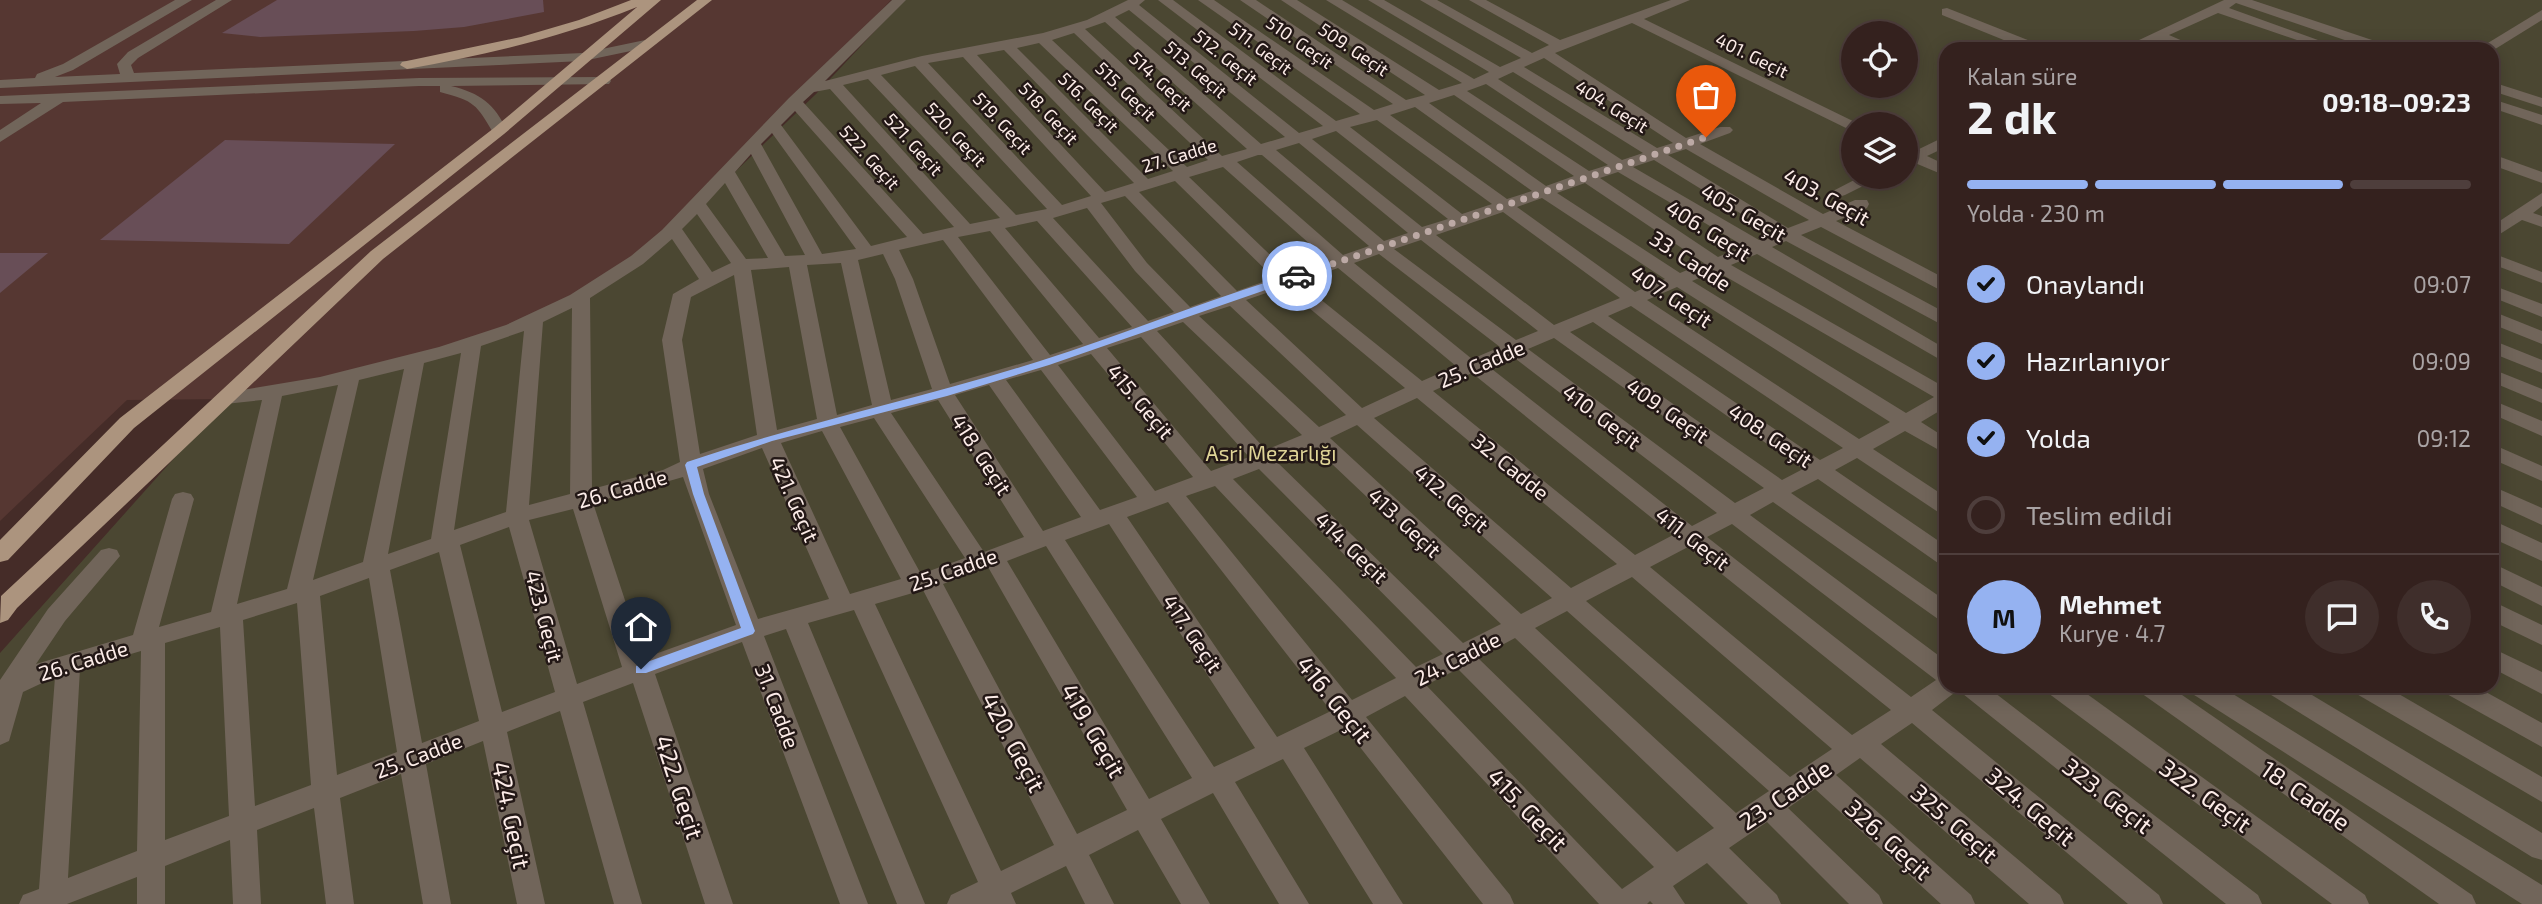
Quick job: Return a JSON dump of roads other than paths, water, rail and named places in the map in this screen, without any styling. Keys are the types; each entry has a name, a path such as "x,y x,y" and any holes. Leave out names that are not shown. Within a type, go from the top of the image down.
{"main road":[{"path":"407,65 524,41 606,16 642,0"},
{"path":"0,554 127,423 499,131 563,79 583,57 654,0"},
{"path":"0,614 9,602 377,255 705,0"}],"street":[{"path":"7,84 68,67 185,0"},
{"path":"129,79 124,64 133,55 225,0"},
{"path":"225,398 273,394 472,345 534,321 581,296 637,260 673,228 753,144 774,126 794,101 813,88 899,0"},
{"name":"511. Geçit","path":"1165,0 1337,127"},
{"name":"510. Geçit","path":"1205,0 1376,115"},
{"name":"509. Geçit","path":"1247,0 1411,104"},
{"path":"1288,0 1437,96"},
{"path":"1333,0 1493,75"},
{"path":"1375,0 1493,75"},
{"name":"403. Geçit","path":"1427,0 1538,55 1686,144 1939,282"},
{"path":"1476,0 1560,46"},
{"name":"27. Cadde","path":"680,302 682,294 741,265 856,254 918,239 1004,224 1137,188 1456,90 1560,46 1683,0"},
{"path":"2142,42 2237,0 2364,42"},
{"path":"813,88 870,72 1041,37 1107,17 1135,2"},
{"name":"512. Geçit","path":"1135,2 1300,138"},
{"path":"2217,8 2316,42"},
{"path":"1947,12 2021,42"},
{"path":"2496,42 2542,14"},
{"name":"513. Geçit","path":"1107,17 1262,150"},
{"name":"401. Geçit","path":"1634,19 1841,120"},
{"name":"514. Geçit","path":"1075,27 1223,162"},
{"path":"2157,35 2176,42"},
{"name":"515. Geçit","path":"1041,37 1181,174"},
{"path":"7,84 583,57 650,43"},
{"name":"516. Geçit","path":"1006,45 1137,188"},
{"name":"518. Geçit","path":"968,54 1096,200"},
{"name":"519. Geçit","path":"919,62 1050,213"},
{"name":"520. Geçit","path":"870,72 1004,224"},
{"name":"404. Geçit","path":"1493,75 1654,155 1786,234 1939,317"},
{"name":"405. Geçit","path":"1493,75 1620,166 1939,353"},
{"path":"0,100 419,82 604,80"},
{"path":"419,82 471,95 493,114 499,131"},
{"name":"521. Geçit","path":"834,84 956,232"},
{"path":"2499,88 2542,103"},
{"name":"406. Geçit","path":"1456,90 1717,264 1939,394"},
{"path":"0,137 58,98"},
{"name":"522. Geçit","path":"794,101 918,239"},
{"name":"33. Cadde","path":"1411,104 1678,280 1939,442"},
{"path":"2499,105 2542,120"},
{"name":"407. Geçit","path":"1376,115 1633,299 1939,502"},
{"path":"774,126 856,254"},
{"path":"1337,127 1459,220"},
{"name":"26. Cadde","path":"7,687 68,663 303,593 517,516 670,475 768,438 943,394 1045,363 1725,131"},
{"name":"409. Geçit","path":"1300,138 1420,233 1554,332 1939,608"},
{"path":"753,144 797,261"},
{"path":"1918,152 1939,144"},
{"name":"410. Geçit","path":"1262,150 1380,247 1939,669"},
{"path":"1918,160 1939,169"},
{"name":"411. Geçit","path":"1223,162 1340,261 1472,366 1912,710"},
{"path":"2499,162 2542,178"},
{"path":"727,173 797,261"},
{"name":"32. Cadde","path":"1181,174 1286,280 1855,746"},
{"name":"412. Geçit","path":"1137,188 1234,299 1360,417 1569,600 1778,799 1869,904"},
{"path":"1839,192 1846,189"},
{"path":"2499,229 2542,198"},
{"name":"413. Geçit","path":"1096,200 1141,267 1188,315 1734,829"},
{"path":"698,204 741,265"},
{"name":"25. Cadde","path":"46,902 150,858 638,670 749,631 922,582 1263,460 1472,366 1861,204"},
{"name":"414. Geçit","path":"1050,213 1143,330 1263,460 1462,655 1667,886"},
{"path":"2521,214 2542,222"},
{"name":"415. Geçit","path":"1004,224 1095,346 1213,479 1411,682 1621,904"},
{"path":"673,228 708,279"},
{"name":"416. Geçit","path":"956,232 1045,363 1348,715 1500,904"},
{"name":"418. Geçit","path":"889,247 904,279 943,394 1214,781 1295,904"},
{"name":"419. Geçit","path":"856,254 881,409 985,558 1196,904"},
{"name":"420. Geçit","path":"797,261 828,423 922,582 1100,904"},
{"path":"2499,261 2542,278"},
{"name":"421. Geçit","path":"741,265 768,438 997,896"},
{"path":"2499,293 2542,311"},
{"name":"422. Geçit","path":"581,296 581,500 719,904"},
{"name":"31. Cadde","path":"680,302 672,340 698,494 854,904"},
{"name":"408. Geçit","path":"1595,315 1939,552"},
{"path":"2499,320 2542,338"},
{"name":"423. Geçit","path":"534,321 517,516 628,904"},
{"path":"444,542 472,345"},
{"path":"2499,349 2542,367"},
{"path":"415,361 376,567 437,904"},
{"path":"340,904 303,593 349,376"},
{"name":"417. Geçit","path":"993,378 1105,517 1280,749 1389,904"},
{"path":"2499,378 2542,397"},
{"path":"247,904 226,614 273,394"},
{"name":"24. Cadde","path":"961,904 997,896 1069,849 1348,715 1820,469 1939,402"},
{"path":"2499,409 2542,429"},
{"path":"2499,454 2542,474"},
{"path":"2499,496 2542,517"},
{"path":"150,904 148,640 183,499"},
{"path":"2499,532 2542,553"},
{"name":"424. Geçit","path":"444,542 493,726 531,904"},
{"path":"0,734 7,687 56,614 109,556"},
{"path":"2499,575 2542,597"},
{"path":"2499,614 2542,636"},
{"path":"794,618 911,904"},
{"path":"2499,661 2542,684"},
{"path":"46,902 68,663"},
{"name":"23. Cadde","path":"1621,904 1667,886 1709,846 1939,691"},
{"name":"323. Geçit","path":"1977,693 2248,904"},
{"name":"322. Geçit","path":"2067,693 2355,904"},
{"name":"18. Cadde","path":"2161,693 2462,904"},
{"path":"2211,693 2542,901"},
{"path":"2288,693 2542,848"},
{"path":"2376,693 2542,791"},
{"path":"2466,693 2542,736"},
{"name":"324. Geçit","path":"1912,710 2149,904"},
{"name":"325. Geçit","path":"1855,746 2050,904"},
{"name":"326. Geçit","path":"1816,774 1961,904"},
{"path":"1709,846 1767,904"}],"park label":[{"name":"Asri Mezarlığı","path":"1271,452"}]}
